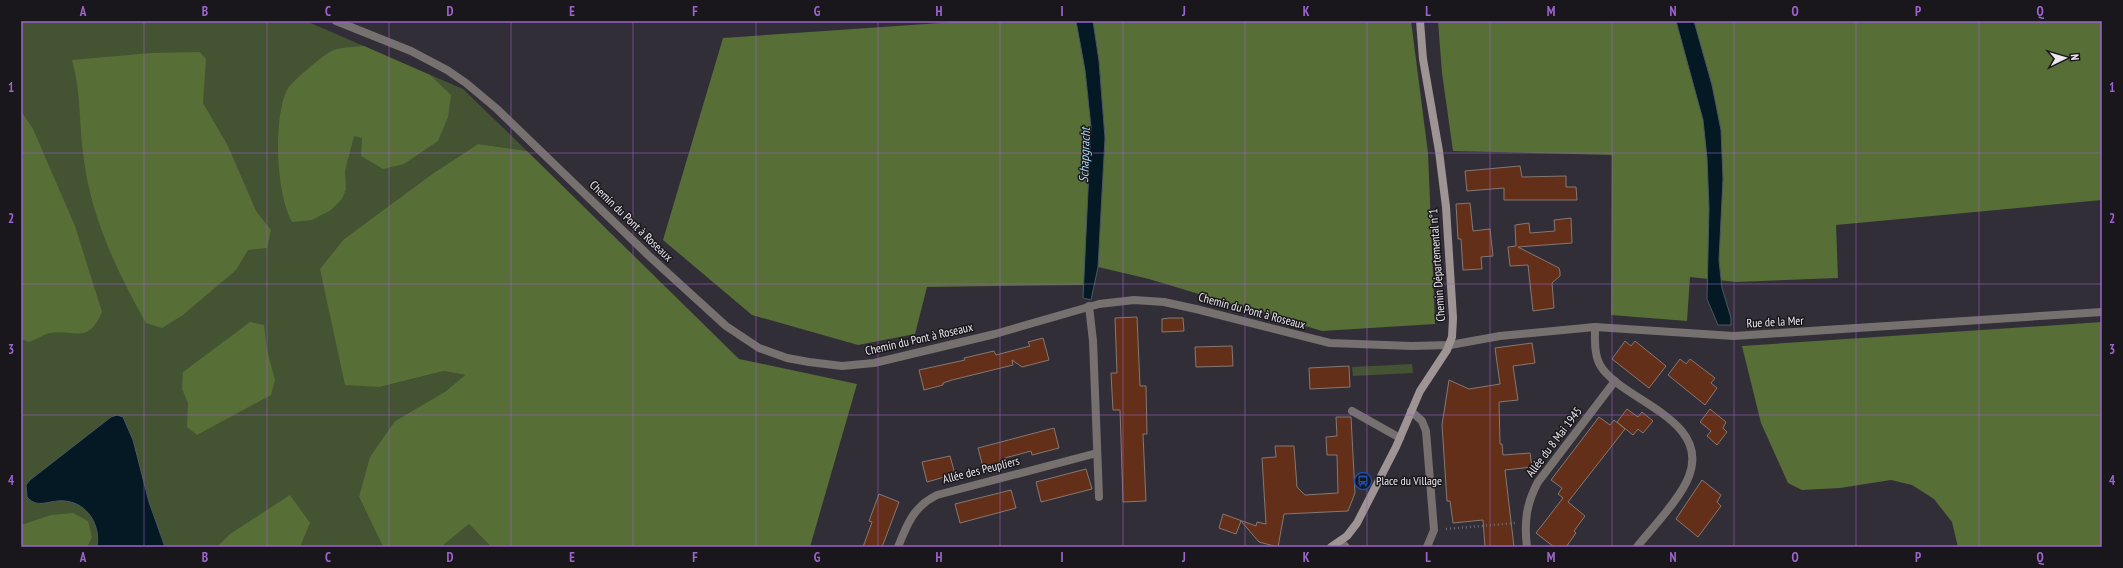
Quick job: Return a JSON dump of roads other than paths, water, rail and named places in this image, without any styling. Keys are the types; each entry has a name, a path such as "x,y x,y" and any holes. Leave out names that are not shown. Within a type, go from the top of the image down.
{"street":[{"name":"Chemin du Pont à Roseaux","path":"336,21 411,51 447,70 466,83 503,114 707,310 744,339 768,351 787,358 826,365 874,364 995,334 1089,306 1114,301 1154,301 1196,309 1330,343 1450,345"},
{"name":"Chemin Départemental n°1","path":"1331,547 1343,544 1357,523 1400,438 1422,387 1450,345 1453,318 1446,207 1439,151 1423,59 1420,21"},
{"path":"1089,306 1093,341 1099,497"},
{"name":"Rue de la Mer","path":"1450,345 1500,336 1595,326 1734,336 2102,312"},
{"path":"1595,326 1598,358 1604,371 1615,381 1671,420 1687,441 1691,455 1691,470 1686,483 1637,547"},
{"name":"Allée du 8 Mai 1945","path":"1527,547 1525,522 1530,498 1538,482 1615,381"},
{"path":"1411,411 1422,421 1426,431 1434,530 1427,547"},
{"path":"1352,412 1400,438"},
{"name":"Allée des Peupliers","path":"898,547 910,519 917,508 937,495 1097,453"}],"water":[{"path":"1076,21 1093,21 1099,61 1105,138 1098,267 1091,300 1083,298 1091,127 1085,70"},
{"path":"1676,21 1694,21 1712,85 1721,130 1723,179 1719,260 1722,288 1731,318 1731,325 1718,325 1707,299 1709,208 1707,158 1703,120"},
{"path":"117,415 123,417 133,440 149,502 165,547 97,547 98,539 95,524 86,511 80,506 65,501 35,503 27,497 26,485 30,480 111,417"}],"place":[{"name":"Place du Village","path":"1363,481"}],"water label":[{"name":"Schapgracht","path":"1084,155"}]}
